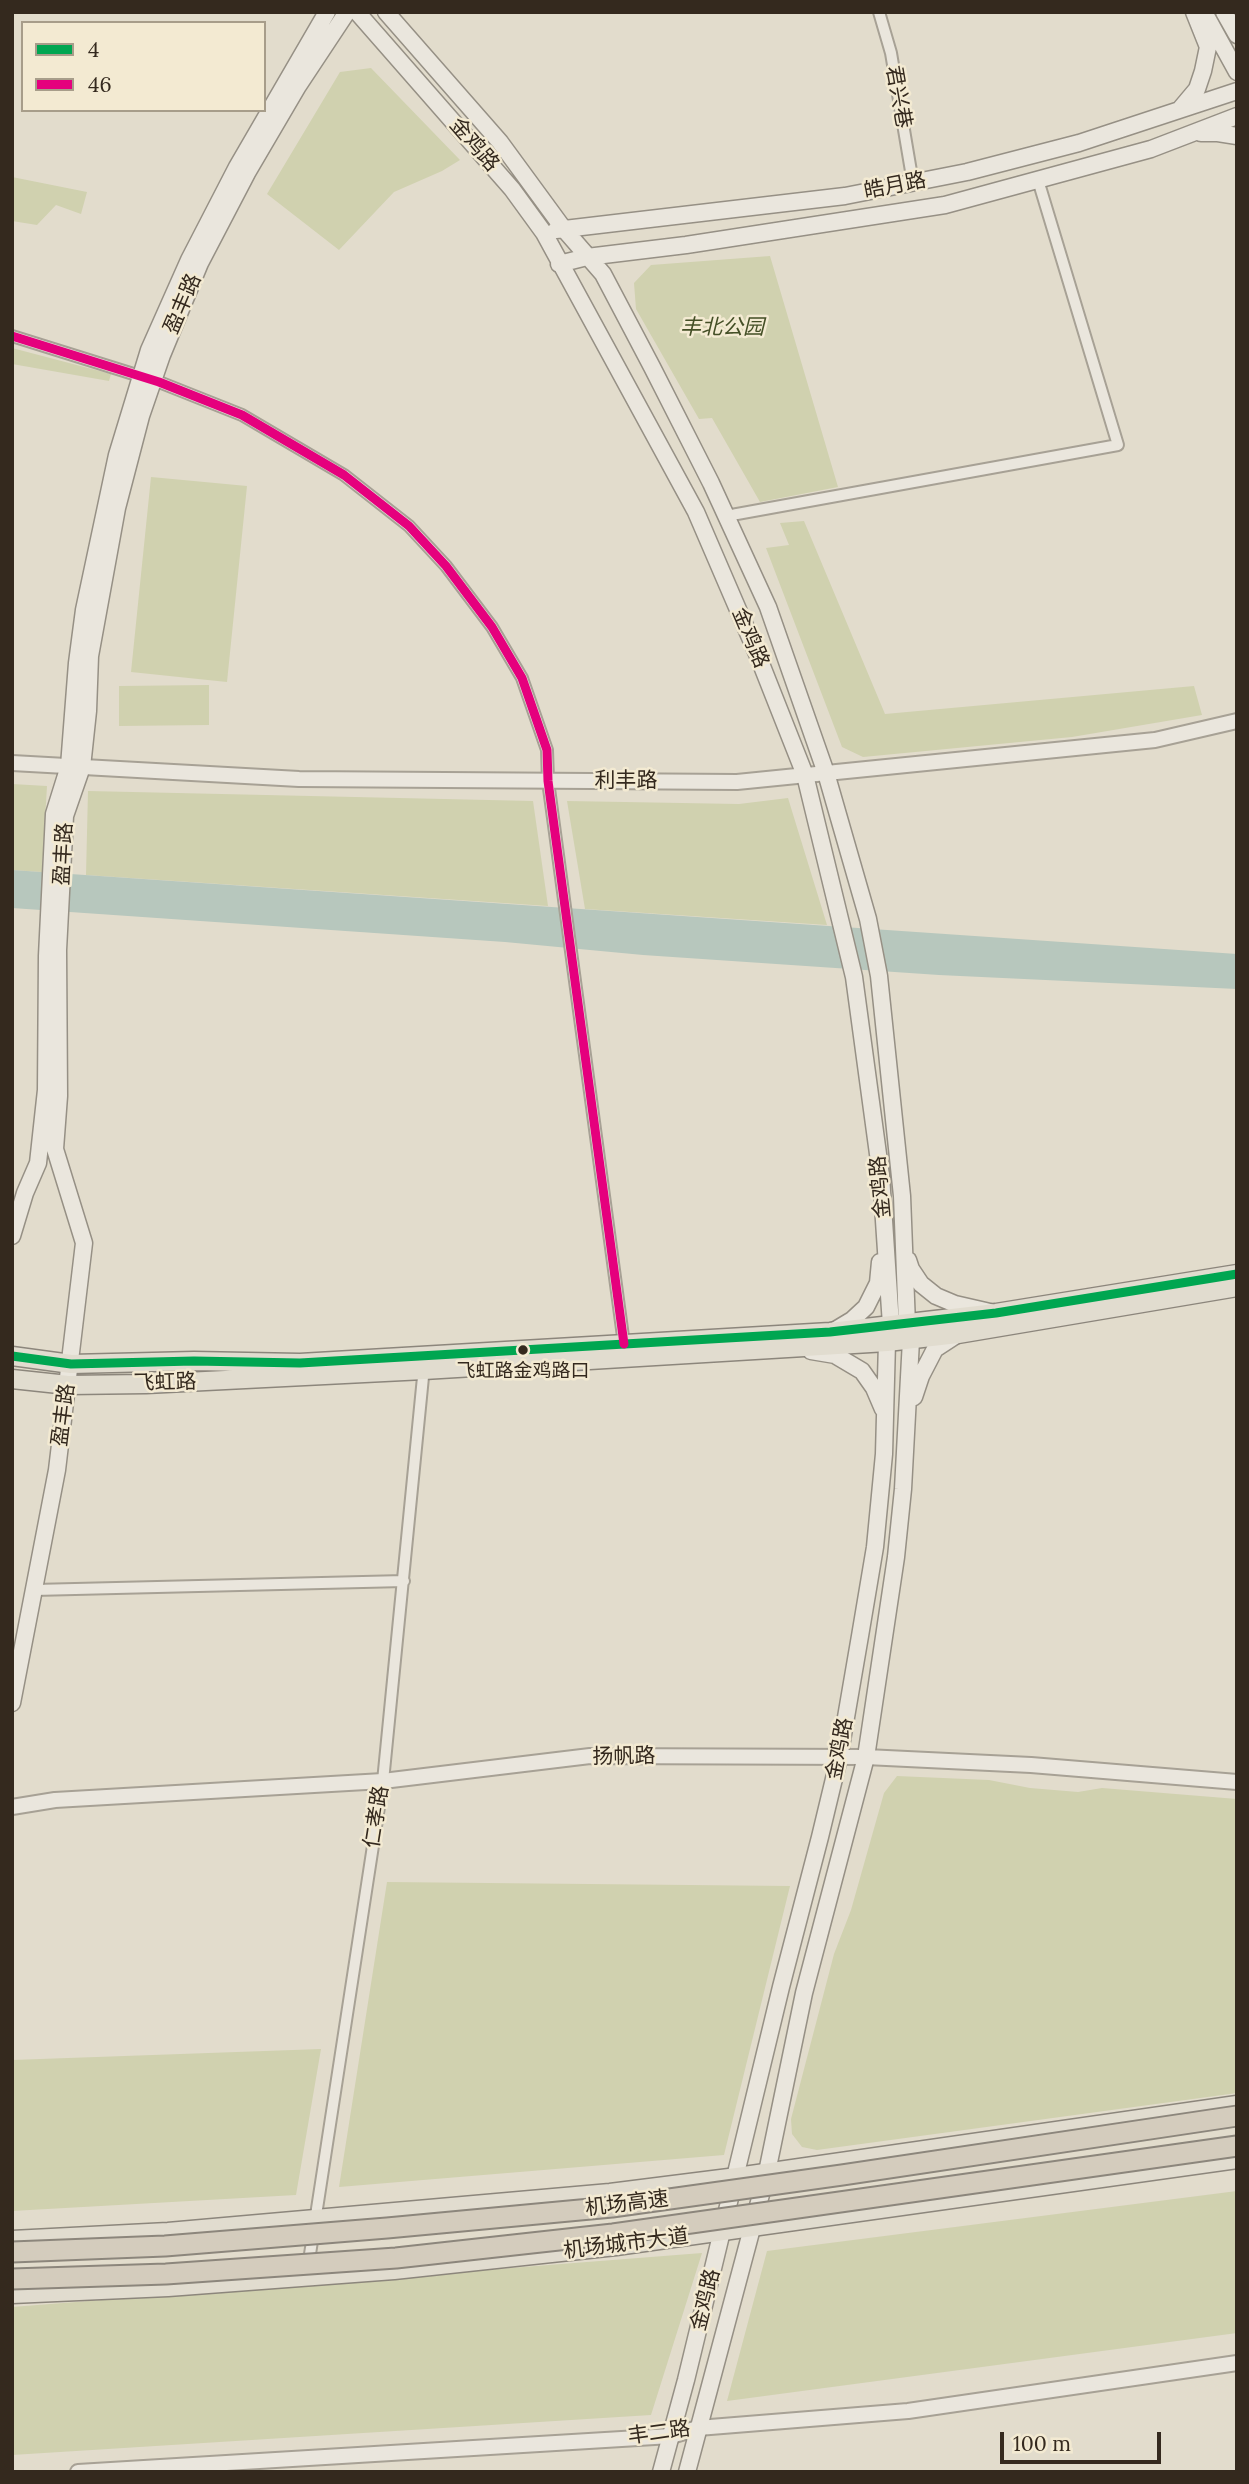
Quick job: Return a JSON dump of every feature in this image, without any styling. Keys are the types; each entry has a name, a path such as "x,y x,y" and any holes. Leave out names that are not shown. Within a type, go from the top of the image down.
{"highway":[{"name":"机场高速","path":"12,2252 206,2243 612,2207 1237,2116"},
{"name":"机场高速","path":"12,2280 166,2274 409,2256 613,2234 1237,2146"}],"main road":[{"name":"盈丰路","path":"12,1703 57,1470 85,1243 55,1149 59,1096 58,950 65,816 75,767 77,663 84,610 102,514 189,260 237,167 327,12"},
{"name":"盈丰路","path":"147,378 211,241 298,86 347,12"},
{"name":"金鸡路","path":"357,12 503,179 544,233 695,512 758,656 805,775 854,977 881,1176 884,1229 899,1333 906,1423 896,1557 866,1757 804,1993 766,2172 687,2472"},
{"name":"金鸡路","path":"386,12 500,142 563,228 603,274 726,516 768,607 826,773 868,919 879,976 902,1196 903,1244 899,1333 885,1415 875,1547 839,1758 737,2177 661,2472"},
{"path":"1181,108 1197,89 1208,47 1194,12"},
{"path":"1204,12 1237,72"},
{"path":"1224,12 1237,35"},
{"path":"1233,12 1237,20"},
{"name":"皓月路","path":"544,233 563,228 845,196 913,183 1079,143 1237,92"},
{"name":"皓月路","path":"559,264 587,257 686,245 945,205 1151,149 1237,116"},
{"path":"1192,134 1218,132 1237,136"},
{"name":"盈丰路","path":"12,1236 25,1192 38,1163 46,1090 47,956 54,814 75,767"},
{"path":"830,1332 852,1320 866,1307 873,1294 878,1283 884,1229"},
{"path":"903,1244 911,1269 921,1284 936,1296 955,1304 996,1313"},
{"name":"飞虹路","path":"12,1356 71,1364 194,1361 424,1363 788,1348 899,1333 996,1313 1237,1274"},
{"name":"飞虹路","path":"12,1379 68,1385 146,1384 424,1363 624,1344 830,1332 958,1334 1237,1287"},
{"path":"906,1423 927,1362 936,1349 958,1334"},
{"path":"788,1348 835,1355 863,1371 874,1388 885,1415"},
{"path":"12,2240 168,2232 610,2193 1237,2105"},
{"name":"机场城市大道","path":"12,2294 167,2287 422,2267 723,2232 1237,2159"}],"street":[{"name":"君兴巷","path":"879,12 891,53 913,183"},
{"path":"726,516 1118,445 1038,180"},
{"path":"12,336 147,378 242,415 344,475 409,526 446,566 492,627 522,678 547,750 548,781 563,897 624,1344"},
{"name":"利丰路","path":"12,763 299,779 737,782 1155,740 1237,721"},
{"name":"仁孝路","path":"307,2277 383,1781 424,1363"},
{"path":"34,1590 404,1581"},
{"name":"扬帆路","path":"12,1807 55,1800 383,1781 590,1756 866,1757 1031,1765 1237,1782"},
{"name":"丰二路","path":"78,2472 670,2436 698,2428 908,2411 1237,2363"}],"green space":[{"path":"371,68 460,160 394,192 339,250 267,194 340,72"},
{"path":"12,177 87,192 81,214 56,205 37,225 12,221"},
{"name":"丰北公园","path":"770,256 838,487 760,502 712,418 699,419 636,309 634,283 651,265"},
{"path":"12,348 111,374 109,381 12,364"},
{"path":"151,477 247,486 227,682 131,672"},
{"path":"804,521 885,714 1194,686 1202,715 1072,737 863,757 842,747 766,548 789,545 780,523"},
{"path":"209,685 209,725 119,726 119,686"},
{"path":"12,784 47,786 42,872 12,870"},
{"path":"88,791 533,801 548,906 86,875"},
{"path":"788,798 827,925 585,909 567,801 739,804"},
{"path":"897,1776 989,1780 1030,1788 1078,1792 1102,1788 1237,1799 1237,2093 817,2150 802,2147 792,2134 791,2119 834,1954 851,1910 884,1793"},
{"path":"387,1882 790,1886 724,2155 339,2187"},
{"path":"321,2049 296,2195 12,2211 12,2060"},
{"path":"1237,2191 1237,2333 727,2401 767,2251"},
{"path":"702,2253 651,2415 12,2455 12,2307"}],"shaded area":[{"path":"12,870 1237,954 1237,989 939,975 12,908"}],"transit line":[{"name":"46","path":"12,336 159,382 242,415 344,475 409,526 446,566 492,627 522,678 547,750 548,781 624,1344"},
{"name":"4","path":"12,1356 71,1364 194,1361 300,1363 830,1332 996,1313 1237,1274"}],"place":[{"name":"飞虹路金鸡路口","path":"523,1350"}]}
